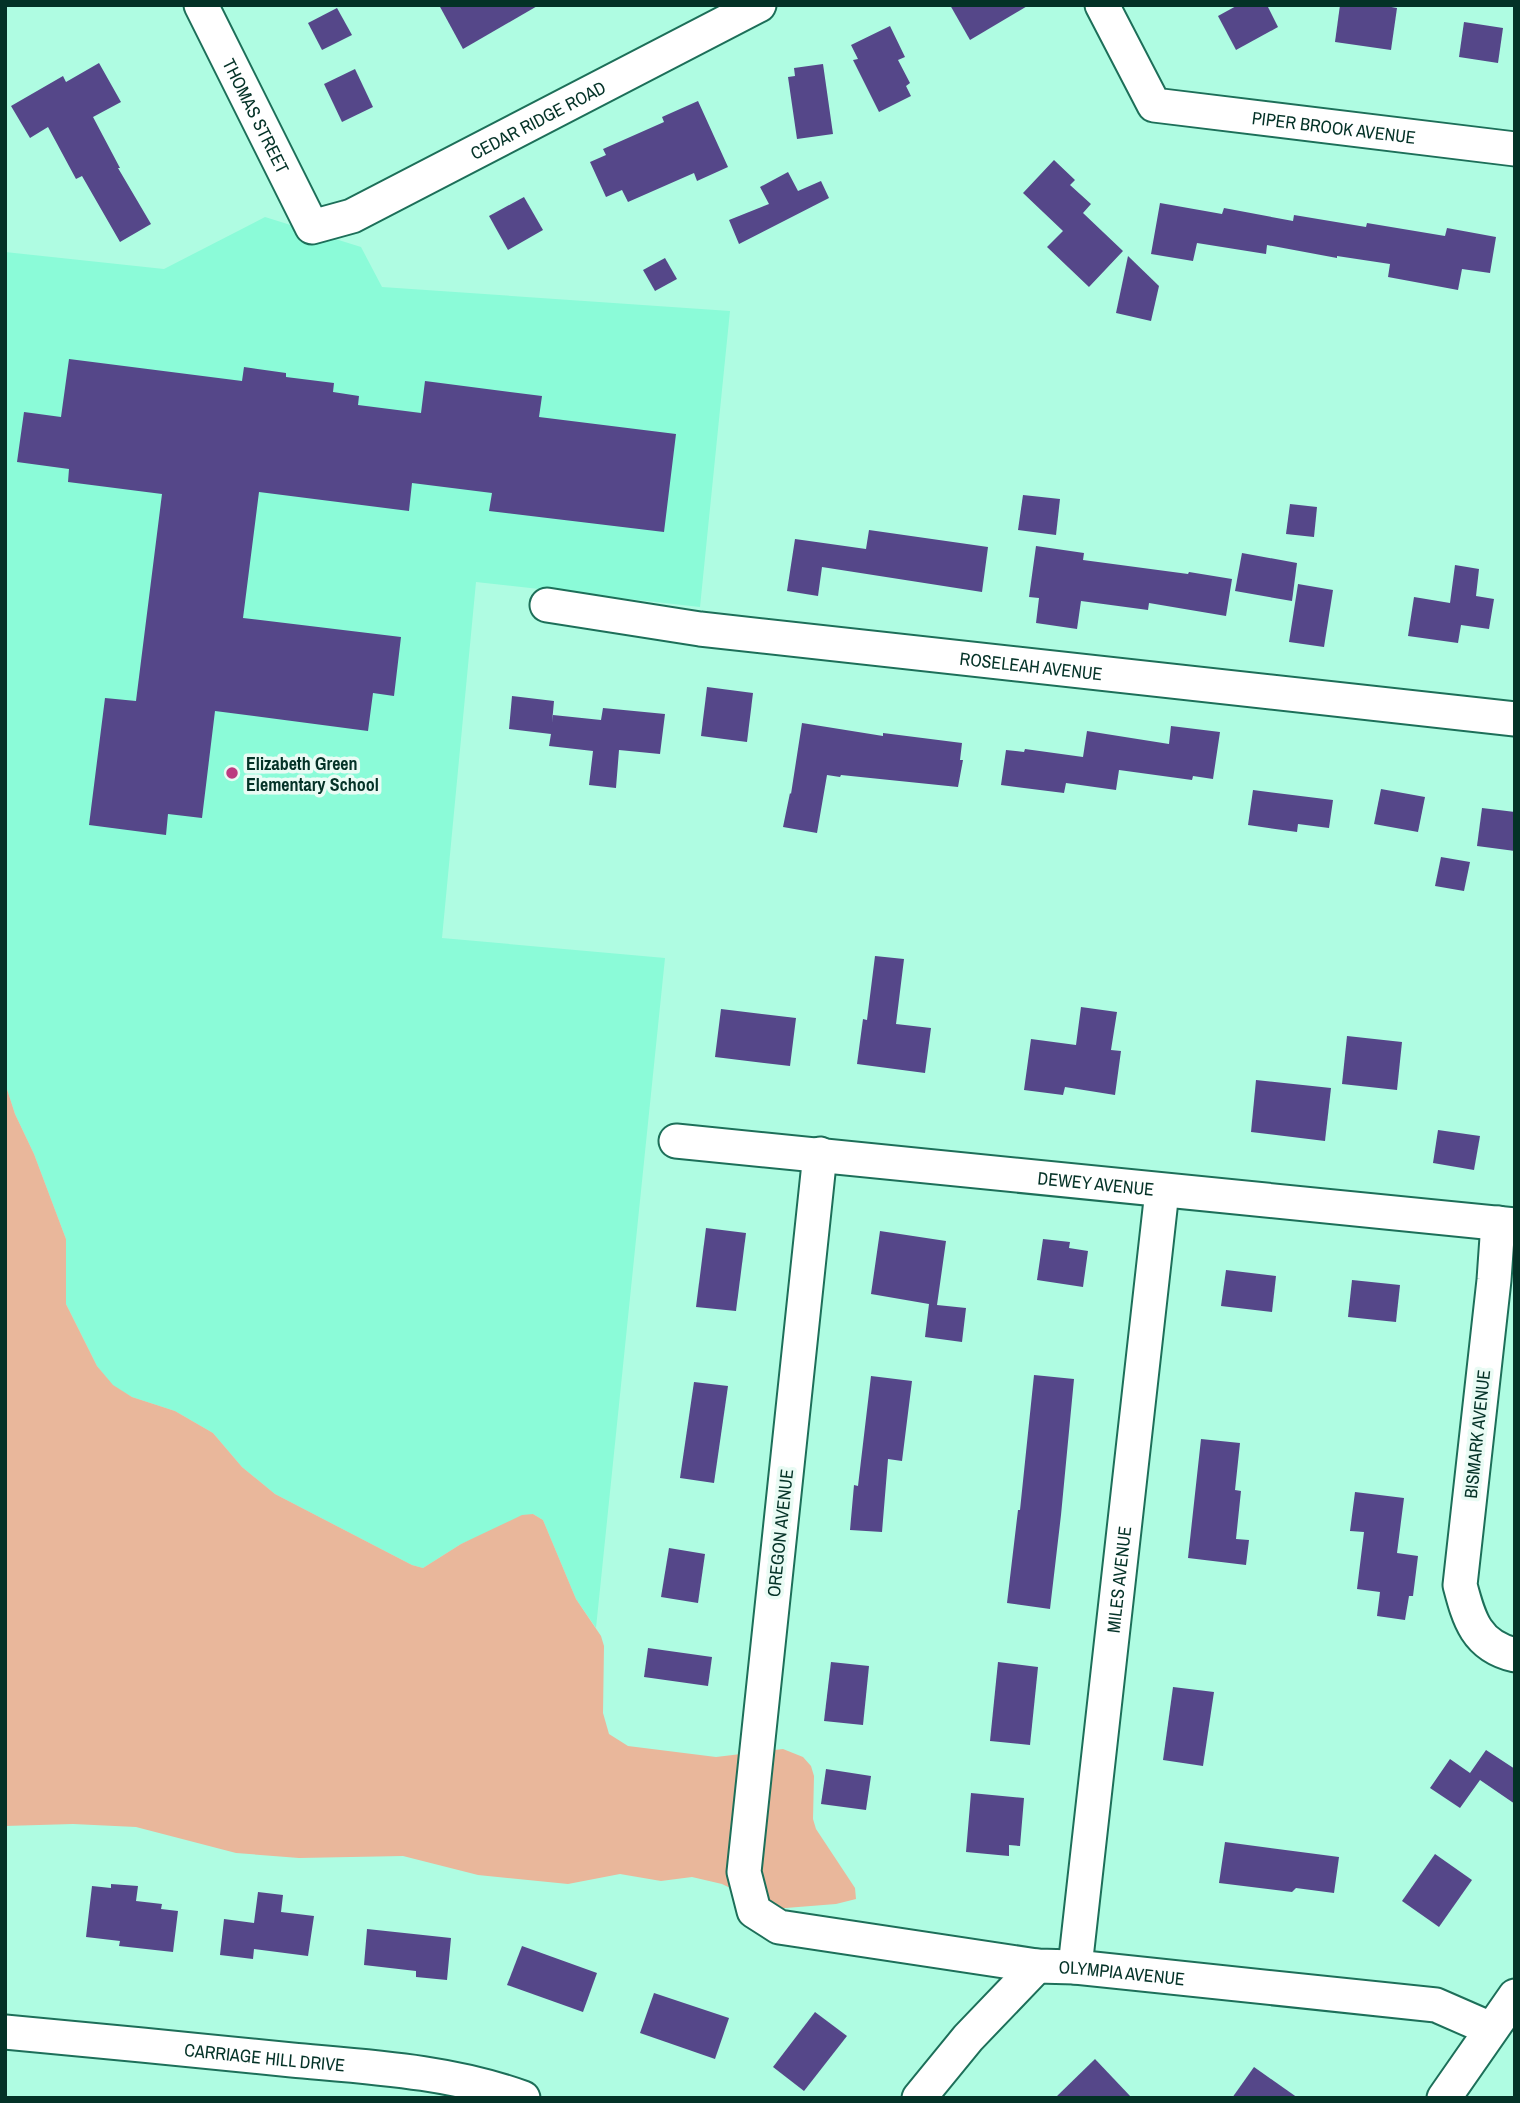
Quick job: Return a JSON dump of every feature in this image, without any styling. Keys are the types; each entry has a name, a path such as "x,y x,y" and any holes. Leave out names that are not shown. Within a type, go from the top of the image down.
{"street":[{"name":"THOMAS STREET","path":"201,5 312,227"},
{"name":"CEDAR RIDGE ROAD","path":"312,227 352,216 759,5"},
{"name":"PIPER BROOK AVENUE","path":"1102,5 1154,105 1515,149"},
{"name":"ROSELEAH AVENUE","path":"547,604 700,629 1515,719"},
{"name":"DEWEY AVENUE","path":"676,1141 1506,1224"},
{"name":"OREGON AVENUE","path":"754,1911 744,1872 820,1154"},
{"name":"MILES AVENUE","path":"1075,1966 1162,1191"},
{"name":"BISMARK AVENUE","path":"1506,1224 1494,1280 1460,1585 1468,1615 1483,1640 1502,1652 1515,1655"},
{"name":"OLYMPIA AVENUE","path":"754,1911 779,1927 1037,1965 1075,1966 1436,2005 1491,2029"},
{"path":"919,2098 968,2038 1037,1965"},
{"path":"1444,2098 1515,1996"},
{"name":"CARRIAGE HILL DRIVE","path":"5,2032 378,2068 442,2077 499,2089 523,2098"}],"shaded area":[{"name":"Elizabeth Green Elementary School","path":"265,217 361,247 382,287 730,311 700,607 476,582 442,938 665,958 596,1628 576,1599 543,1520 533,1514 461,1544 423,1568 412,1565 275,1494 242,1467 213,1433 175,1411 132,1397 113,1386 97,1366 66,1304 66,1239 5,1083 5,252 164,269"},
{"path":"5,1083 66,1239 66,1304 97,1366 113,1385 132,1397 175,1411 213,1433 242,1467 275,1494 412,1565 423,1568 461,1544 522,1515 533,1514 543,1520 576,1599 601,1636 604,1646 603,1713 609,1734 628,1746 716,1757 783,1749 803,1757 811,1766 814,1776 813,1819 816,1829 855,1888 856,1899 836,1904 773,1909 722,1884 692,1877 661,1881 620,1874 568,1884 478,1875 403,1856 299,1858 236,1853 136,1827 73,1824 5,1826"}],"building":[{"path":"439,5 539,5 463,49"},
{"path":"950,5 1029,5 970,40"},
{"path":"1238,5 1267,5 1278,27 1236,50 1218,16"},
{"path":"1340,5 1380,5 1397,8 1391,50 1335,42"},
{"path":"337,8 352,35 322,50 308,23"},
{"path":"1464,22 1503,28 1498,63 1459,57"},
{"path":"890,26 905,57 898,60 910,83 906,86 911,96 879,112 853,60 858,59 851,45"},
{"path":"99,63 121,102 93,117 118,168 151,224 120,242 82,176 76,179 48,127 30,138 11,106 63,76 66,82"},
{"path":"823,64 833,134 797,139 788,77 795,76 794,68"},
{"path":"355,69 373,107 342,122 324,84"},
{"path":"698,101 728,167 697,181 694,173 628,202 622,190 606,197 590,162 606,155 603,149 664,122 662,117"},
{"path":"1054,160 1075,180 1070,185 1091,204 1083,213 1123,251 1089,287 1047,247 1063,231 1023,193"},
{"path":"788,172 798,191 821,181 829,198 739,244 729,220 769,204 760,187"},
{"path":"524,197 543,230 508,250 489,216"},
{"path":"1160,203 1222,214 1224,208 1293,221 1294,215 1366,227 1367,223 1445,236 1447,228 1496,237 1490,273 1462,269 1458,290 1388,277 1390,264 1337,258 1267,245 1266,254 1197,243 1193,261 1151,254"},
{"path":"1128,256 1159,286 1151,321 1116,313"},
{"path":"665,258 677,279 655,291 643,270"},
{"path":"69,359 242,381 244,367 286,373 286,377 334,383 333,392 359,396 358,405 421,413 425,381 542,396 539,417 676,434 664,532 489,511 492,493 412,483 409,511 259,492 243,618 401,637 394,696 373,693 368,731 215,711 202,818 168,814 166,835 89,825 105,698 136,701 162,494 68,482 69,469 17,462 24,412 61,417"},
{"path":"1023,495 1060,499 1056,535 1018,530"},
{"path":"1290,504 1317,507 1314,537 1286,534"},
{"path":"869,530 988,547 982,592 822,567 818,596 787,591 795,539 866,549"},
{"path":"1036,546 1084,553 1083,560 1232,579 1226,616 1149,603 1148,610 1081,601 1077,629 1036,623 1039,598 1029,597"},
{"path":"1242,553 1297,563 1292,601 1235,591"},
{"path":"1455,565 1479,569 1476,596 1494,599 1489,629 1461,625 1458,643 1408,636 1414,597 1450,603"},
{"path":"1298,584 1333,590 1324,647 1289,642"},
{"path":"707,687 753,693 747,742 701,736"},
{"path":"512,696 554,701 552,723 553,715 601,720 603,708 665,714 660,754 619,750 616,788 589,785 593,751 549,746 551,734 509,729"},
{"path":"802,723 883,736 883,733 962,743 960,760 963,760 958,787 827,775 817,833 783,827"},
{"path":"1171,726 1220,732 1213,779 1193,776 1192,780 1119,770 1116,790 1066,783 1064,793 1001,785 1006,750 1024,752 1025,749 1083,757 1087,731 1169,744"},
{"path":"1381,789 1425,797 1418,832 1374,824"},
{"path":"1253,790 1333,800 1329,828 1298,824 1297,832 1248,825"},
{"path":"1482,808 1515,812 1515,851 1477,846"},
{"path":"1441,857 1470,862 1464,891 1435,886"},
{"path":"875,956 904,959 896,1024 931,1028 925,1073 857,1064 863,1019 867,1020"},
{"path":"1081,1007 1117,1012 1111,1050 1121,1051 1115,1095 1065,1087 1063,1095 1024,1090 1031,1039 1076,1045"},
{"path":"721,1009 796,1018 790,1066 715,1057"},
{"path":"1347,1036 1402,1042 1397,1090 1342,1084"},
{"path":"1256,1080 1331,1088 1325,1141 1251,1132"},
{"path":"1438,1130 1480,1136 1474,1170 1433,1163"},
{"path":"706,1228 746,1233 736,1311 696,1307"},
{"path":"880,1231 946,1241 937,1305 966,1308 962,1342 925,1337 929,1304 871,1294"},
{"path":"1043,1239 1070,1242 1069,1248 1088,1251 1083,1287 1037,1280"},
{"path":"1226,1270 1276,1276 1272,1312 1221,1306"},
{"path":"1352,1280 1400,1285 1396,1322 1348,1317"},
{"path":"1034,1375 1074,1379 1050,1609 1007,1603"},
{"path":"871,1376 912,1381 902,1461 888,1459 882,1532 850,1530 854,1485 858,1486"},
{"path":"694,1382 728,1386 714,1483 680,1478"},
{"path":"1201,1439 1240,1443 1235,1490 1241,1491 1236,1539 1249,1540 1246,1565 1188,1558"},
{"path":"1355,1492 1404,1498 1397,1553 1418,1556 1413,1596 1409,1596 1405,1620 1377,1616 1380,1592 1357,1589 1364,1532 1350,1531"},
{"path":"669,1548 705,1554 698,1603 661,1597"},
{"path":"648,1648 712,1657 708,1686 644,1677"},
{"path":"831,1662 869,1666 863,1725 824,1721"},
{"path":"998,1662 1038,1667 1030,1745 990,1741"},
{"path":"1173,1687 1214,1692 1203,1766 1163,1760"},
{"path":"1486,1750 1515,1769 1515,1804 1480,1780 1460,1808 1430,1788 1450,1759 1470,1773"},
{"path":"826,1769 871,1776 866,1810 821,1804"},
{"path":"971,1793 1024,1798 1020,1846 1009,1845 1009,1856 966,1852"},
{"path":"1225,1842 1339,1857 1334,1893 1296,1888 1292,1892 1219,1883"},
{"path":"1435,1854 1472,1880 1439,1927 1402,1901"},
{"path":"111,1884 138,1886 136,1901 162,1904 161,1909 178,1911 173,1952 119,1946 120,1941 86,1937 92,1886 111,1888"},
{"path":"258,1892 283,1895 281,1912 314,1916 308,1956 254,1949 253,1959 220,1955 224,1919 254,1923"},
{"path":"367,1929 451,1938 447,1980 416,1977 416,1971 364,1965"},
{"path":"522,1946 597,1973 583,2012 507,1985"},
{"path":"654,1993 729,2018 715,2059 640,2033"},
{"path":"815,2012 847,2036 804,2091 773,2067"},
{"path":"1095,2059 1132,2098 1055,2098"},
{"path":"1254,2067 1298,2098 1232,2098"}],"place":[{"name":"Elizabeth Green Elementary School","path":"232,773"}]}
